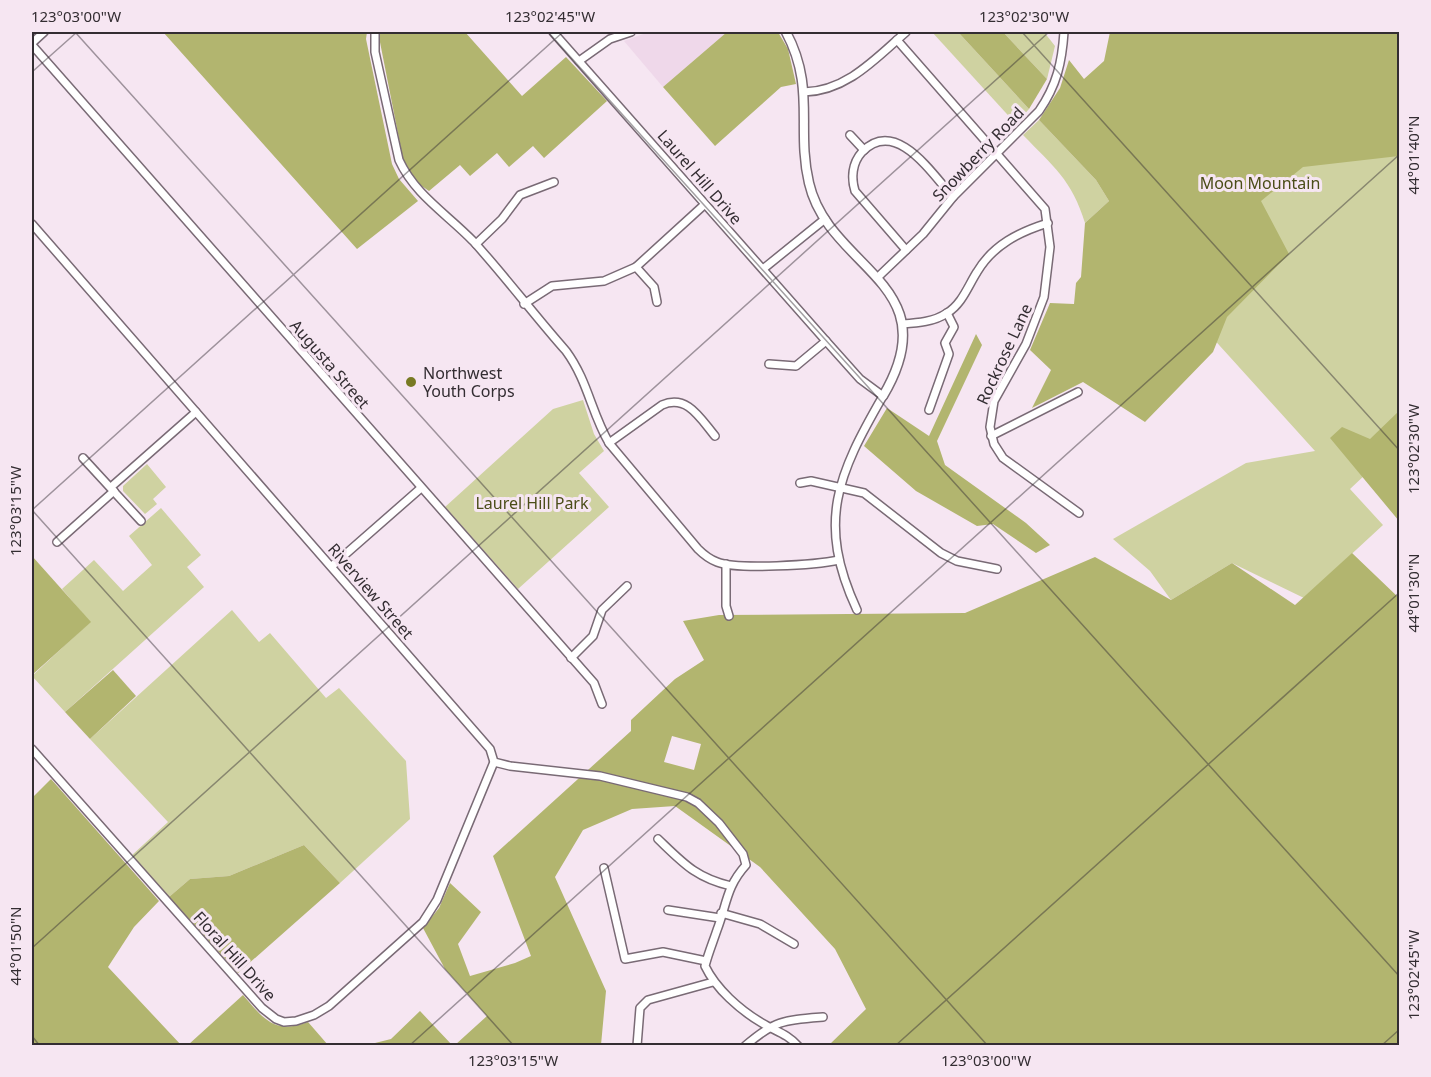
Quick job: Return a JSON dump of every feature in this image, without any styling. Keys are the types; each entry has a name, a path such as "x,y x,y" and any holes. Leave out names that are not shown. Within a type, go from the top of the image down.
{"street":[{"path":"32,44 44,32"},
{"path":"375,32 375,52 399,160 414,186 476,244 579,369 601,430 609,443 698,549 712,560 726,564 797,565 838,560"},
{"name":"Laurel Hill Drive","path":"552,32 860,379 883,396"},
{"path":"579,61 610,39 632,32"},
{"path":"786,32 799,60 804,92 809,183 825,219 878,277 894,301 902,324 899,361 883,396 852,449 840,487 836,513 838,560 857,610"},
{"path":"804,92 833,88 849,80 906,32"},
{"name":"Snowberry Road","path":"878,277 923,234 953,197 1039,111 1049,97 1060,67 1064,32"},
{"name":"Rockrose Lane","path":"897,40 1039,199 1045,209 1050,247 1044,297 1026,344 991,410 991,436"},
{"name":"Augusta Street","path":"32,44 594,683 602,704"},
{"path":"850,135 864,150"},
{"path":"906,250 855,191 852,182 854,168 864,150 871,145 887,142 901,144 911,150 953,197"},
{"path":"476,244 502,219 520,195 554,182"},
{"path":"524,304 552,286 604,281 636,267 704,205"},
{"path":"763,269 825,219"},
{"path":"902,324 929,320 947,313 964,295 977,272 992,253 1012,237 1048,223"},
{"name":"Riverview Street","path":"32,227 332,566 490,749 494,762"},
{"path":"636,267 654,287 657,302"},
{"path":"929,410 949,354 945,343 954,327 947,313"},
{"path":"769,364 796,366 826,341"},
{"path":"1078,392 991,436 998,451 1010,465 1079,513"},
{"path":"609,443 671,401 682,402 690,407 715,436"},
{"path":"57,542 196,412"},
{"path":"83,458 141,521"},
{"path":"800,483 811,481 864,493 941,553 957,561 997,569"},
{"path":"332,566 421,488"},
{"path":"726,564 726,606 729,616"},
{"path":"572,658 593,636 602,609 627,586"},
{"name":"Floral Hill Drive","path":"32,749 262,1008 276,1019 290,1022 304,1019 329,1006 423,922 437,900 494,762"},
{"path":"494,762 510,766 600,776 687,797 698,802 719,823 743,854 746,865 731,886 705,966 713,982 744,1011 790,1037 798,1046"},
{"path":"658,839 698,875 708,881 731,886"},
{"path":"604,868 625,959 663,952 706,961"},
{"path":"668,910 721,916 760,924 794,944"},
{"path":"637,1046 640,1008 648,1000 713,982"},
{"path":"745,1046 768,1026 786,1020 823,1017"}],"shaded area":[{"path":"649,32 727,32 663,87 624,41"}],"green space":[{"path":"163,32 367,32 366,39 392,164 399,179 418,201 357,249"},
{"path":"378,32 465,32 522,96 566,57 607,101 544,158 533,146 509,167 497,153 470,176 460,165 429,191 413,180 404,164"},
{"path":"727,32 778,32 788,49 796,84 781,87 715,146 663,87"},
{"path":"932,32 958,32 1029,109 1016,124"},
{"path":"958,32 1003,32 1047,79 1029,109"},
{"path":"1003,32 1044,32 1055,46 1047,79"},
{"path":"1110,32 1399,32 1399,156 1303,167 1261,201 1289,254 1227,317 1213,352 1145,422 1083,382 1032,408 1051,370 1030,350 1050,303 1074,304 1076,283 1081,277 1085,223 1109,201 1096,180 1039,120 1060,88 1069,60 1084,79 1104,61"},
{"name":"Moon Mountain","path":"1399,32 1399,443 1350,489 1383,525 1304,598 1232,563 1171,600 1150,571 1113,539 1246,463 1315,451 1115,230"},
{"path":"1039,120 1096,180 1109,201 1085,223 1068,184 1023,135"},
{"path":"976,334 982,345 937,441 945,465 1026,523 1050,545 1036,553 993,524 977,526 916,491 864,446 887,408 929,436"},
{"name":"Laurel Hill Park","path":"583,400 594,434 604,451 579,473 609,507 518,589 445,507 553,409"},
{"path":"1399,411 1399,521 1330,438 1342,427 1370,439"},
{"path":"147,464 166,487 153,499 157,504 145,514 123,491 123,486"},
{"path":"161,508 201,555 187,567 204,587 65,712 32,676 90,622 62,589 94,560 123,591 152,565 129,536"},
{"path":"1352,553 1399,598 1399,1045 829,1045 866,1009 835,949 760,867 675,806 632,809 583,830 555,877 606,991 601,1045 455,1045 487,1016 445,969 423,928 439,908 450,883 481,912 458,944 470,976 531,956 493,856 631,731 631,720 675,679 704,660 683,621 719,615 965,613 1095,557 1171,600 1232,563 1295,605","holes":["672,736 701,744 694,770 664,762"]},
{"path":"32,556 91,622 32,675"},
{"path":"232,610 259,642 270,633 326,698 339,688 406,761 410,819 340,883 304,845 229,876 190,879 169,897 131,856 168,822 90,739"},
{"path":"113,670 136,696 90,739 65,712"},
{"path":"51,779 159,901 134,927 108,967 181,1045 32,1045 32,798"},
{"path":"304,845 340,883 238,973 169,897 190,879 229,876"},
{"path":"243,995 270,1022 296,1026 308,1022 328,1045 188,1045"},
{"path":"420,1011 452,1045 367,1045 391,1039"}],"place":[{"name":"Northwest Youth Corps","path":"411,382"}]}
